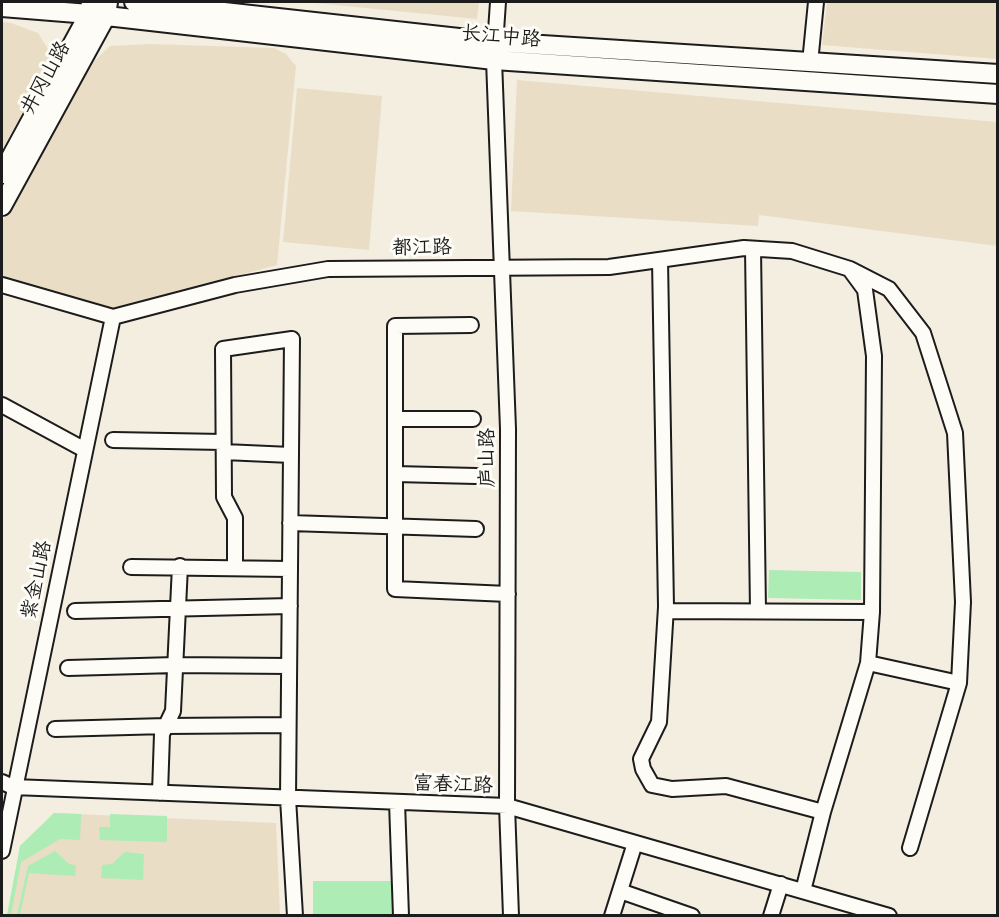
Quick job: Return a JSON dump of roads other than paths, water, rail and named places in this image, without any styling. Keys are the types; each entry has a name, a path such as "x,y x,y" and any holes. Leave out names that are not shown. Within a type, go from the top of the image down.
{"main road":[{"name":"长江中路","path":"134,2 494,51 810,63 998,74"},
{"name":"长江中路","path":"2,7 99,8 494,51 998,94"},
{"name":"井冈山路","path":"2,174 99,8"},
{"name":"井冈山路","path":"2,206 99,8"}],"street":[{"name":"庐山路","path":"498,2 494,51 508,429 507,806 511,915"},
{"path":"810,63 816,2"},
{"name":"都江路","path":"113,317 235,285 328,270 609,267 744,248 792,252 850,269 889,289 923,333 955,433 963,602 959,683 910,848"},
{"path":"753,249 758,611"},
{"path":"660,260 666,611 659,722 641,759 643,769 652,785 672,789 726,786 824,813"},
{"path":"803,891 868,663 872,612 874,356 865,290 850,269"},
{"path":"2,285 113,317"},
{"name":"紫金山路","path":"2,851 7,785 85,450 113,317"},
{"path":"471,325 395,326 395,589 508,594"},
{"path":"235,567 235,518 224,497 223,349 292,339 288,798 295,915"},
{"path":"2,405 85,450"},
{"path":"395,419 473,418"},
{"path":"113,440 224,447 291,455"},
{"path":"395,474 476,476"},
{"path":"290,523 476,529"},
{"path":"160,793 162,734 173,711 180,566"},
{"path":"131,567 290,569"},
{"path":"75,612 290,606"},
{"path":"666,611 872,612"},
{"path":"868,663 959,683"},
{"path":"68,668 175,665 289,666"},
{"path":"54,729 288,725"},
{"name":"富春江路","path":"7,785 507,806 781,884 870,913 889,915"},
{"path":"397,802 401,915"},
{"path":"612,915 635,843"},
{"path":"771,915 781,884"},
{"path":"620,891 692,915"}]}
